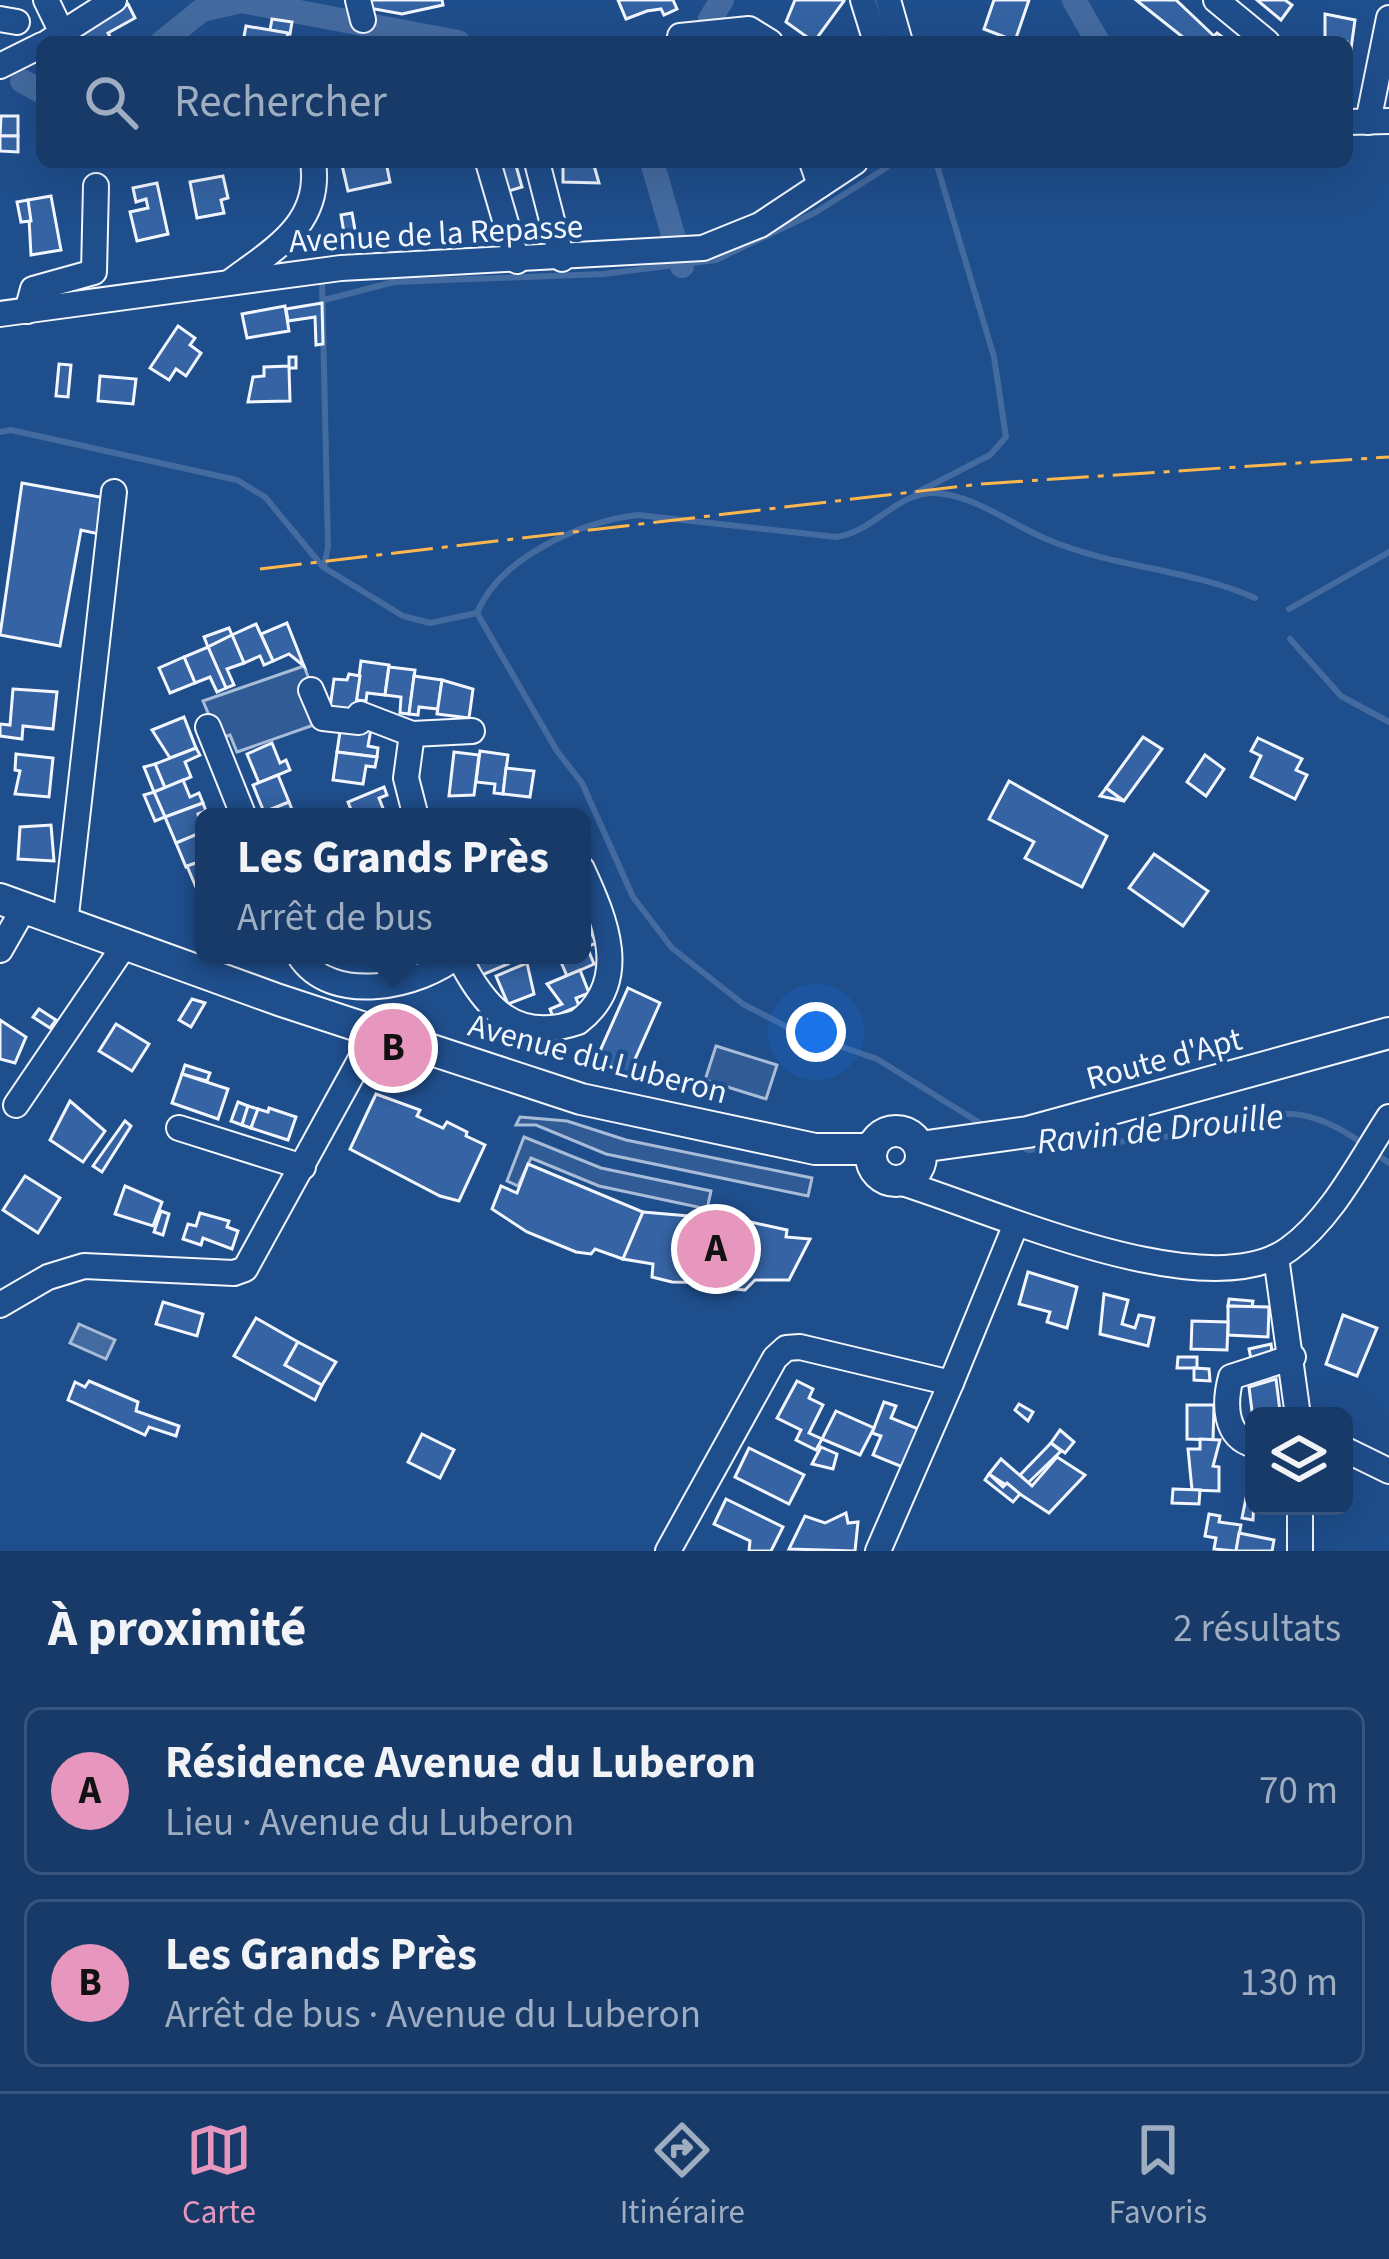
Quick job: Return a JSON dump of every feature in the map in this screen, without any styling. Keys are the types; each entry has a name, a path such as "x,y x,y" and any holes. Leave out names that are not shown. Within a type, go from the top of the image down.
{"main road":[{"name":"Avenue du Luberon","path":"12,904 279,1000 614,1108 862,1155"},
{"name":"Route d'Apt","path":"918,1172 966,1145 1389,1033"},
{"path":"893,1131 912,1136 918,1172 882,1178 862,1155 893,1131"}],"street":[{"path":"46,0 50,36"},
{"path":"57,36 115,0"},
{"path":"863,0 873,36"},
{"path":"887,0 898,36"},
{"path":"1216,0 1260,36"},
{"path":"1368,122 1389,18"},
{"path":"680,35 749,29 760,36"},
{"path":"0,67 36,48"},
{"path":"229,283 301,224 314,193 313,168"},
{"path":"490,168 517,261"},
{"path":"539,168 562,259"},
{"name":"Avenue de la Repasse","path":"0,314 341,268 562,259 720,244 816,174"},
{"path":"27,311 33,289 94,272 96,187"},
{"path":"65,924 114,492"},
{"path":"311,690 322,718 359,722 360,714 412,734 472,731"},
{"path":"208,727 240,808"},
{"path":"412,734 406,778 414,808"},
{"path":"464,964 490,1010 532,1025 578,1022 605,989 611,955 607,928 591,890"},
{"path":"0,950 12,904"},
{"path":"16,1105 124,946"},
{"path":"279,1000 304,964"},
{"path":"308,964 370,988 397,984 441,964"},
{"path":"0,1305 48,1277 84,1266 241,1271 303,1167 365,1028 370,988"},
{"path":"918,1172 1016,1225 1072,1244 1175,1263 1239,1264 1276,1257 1299,1240 1389,1118"},
{"path":"179,1128 303,1167"},
{"path":"878,1551 1016,1225"},
{"path":"1276,1257 1300,1407"},
{"path":"668,1551 782,1351 800,1347 951,1383"},
{"path":"1245,1442 1231,1428 1231,1377 1293,1357"},
{"path":"1353,1453 1389,1471"},
{"path":"1300,1515 1300,1551"}],"shaded area":[{"path":"304,666 325,721 237,752 230,735 219,739 203,701"},
{"path":"716,1046 777,1065 766,1099 705,1080"},
{"path":"520,1117 567,1121 626,1140 812,1178 808,1196 606,1154 536,1125 516,1125"},
{"path":"524,1137 601,1168 711,1191 707,1209 599,1186 531,1158 518,1186 507,1181"},
{"path":"79,1324 115,1340 106,1359 70,1343"}],"building":[{"path":"368,0 442,0 443,5 402,14 369,8"},
{"path":"618,0 673,0 677,9 664,15 661,9 647,11 626,19"},
{"path":"795,0 844,1 818,36 806,36 786,22"},
{"path":"994,0 1029,0 1017,36 984,29"},
{"path":"1136,0 1176,0 1214,36 1181,36"},
{"path":"1257,0 1285,0 1292,5 1281,20"},
{"path":"128,4 135,18 110,36 79,33"},
{"path":"1325,14 1355,20 1353,36 1325,36"},
{"path":"272,19 292,22 290,34 270,30"},
{"path":"246,26 288,33 287,36 244,36"},
{"path":"1,116 18,116 18,136 0,136"},
{"path":"0,136 18,136 18,152 0,151"},
{"path":"343,168 387,168 390,182 348,191"},
{"path":"496,168 517,168 522,187 502,193"},
{"path":"563,168 595,168 599,183 563,182"},
{"path":"223,176 228,198 221,200 224,213 197,218 190,182"},
{"path":"157,183 168,234 137,241 130,212 148,208 146,199 136,202 133,188"},
{"path":"51,196 61,250 31,255 28,200"},
{"path":"28,200 31,221 21,222 17,202"},
{"path":"352,213 355,230 344,233 341,215"},
{"path":"322,303 323,344 316,345 315,317 288,321 286,309"},
{"path":"285,306 289,331 247,338 242,314"},
{"path":"178,326 195,338 190,345 201,353 186,376 176,369 169,380 150,368"},
{"path":"289,357 296,357 296,368 289,368 290,401 248,402 253,377 264,376 264,367 289,366"},
{"path":"59,364 71,365 68,397 56,396"},
{"path":"100,376 136,379 133,404 98,401"},
{"path":"22,483 105,498 99,534 81,530 60,646 0,635"},
{"path":"287,623 304,666 289,654 273,661 261,634"},
{"path":"256,624 273,661 264,665 260,656 244,663 232,635"},
{"path":"229,628 232,635 208,647 204,637"},
{"path":"232,635 244,663 227,669 234,685 226,688 208,647"},
{"path":"208,647 226,688 217,692 210,677 195,683 184,657"},
{"path":"184,657 195,683 170,693 159,668"},
{"path":"361,661 389,665 385,695 367,693 366,701 356,700"},
{"path":"389,667 415,670 409,714 400,713 401,697 385,695"},
{"path":"349,674 360,676 354,718 329,715 334,679 347,680"},
{"path":"414,676 442,680 438,709 419,707 418,715 409,714"},
{"path":"442,680 473,689 469,718 437,714"},
{"path":"13,689 57,692 53,729 23,726 22,739 0,736 0,724 10,725"},
{"path":"184,717 196,748 170,758 152,730"},
{"path":"341,725 371,729 368,746 378,748 377,757 337,752"},
{"path":"1143,737 1162,749 1124,801 1106,788"},
{"path":"1258,738 1302,759 1296,770 1307,775 1295,799 1251,777 1261,756 1251,751"},
{"path":"272,743 280,763 286,760 290,770 259,783 247,754"},
{"path":"196,748 200,755 185,762 191,777 165,788 155,764"},
{"path":"480,751 508,755 503,794 494,793 495,784 476,782"},
{"path":"337,752 377,757 375,767 366,766 363,784 333,780"},
{"path":"454,752 479,755 474,795 449,796"},
{"path":"16,754 53,758 49,797 15,794 20,771 15,770"},
{"path":"1205,755 1224,769 1206,796 1187,782"},
{"path":"155,764 165,788 154,792 144,767"},
{"path":"506,768 534,771 530,797 503,794"},
{"path":"278,775 289,802 262,808 253,785"},
{"path":"183,780 190,797 199,793 203,803 165,817 154,792"},
{"path":"1009,781 1107,836 1082,887 1025,858 1034,842 989,819"},
{"path":"384,787 387,795 379,798 383,808 350,808 348,802"},
{"path":"1106,788 1124,801 1100,796"},
{"path":"154,792 165,817 155,821 144,795"},
{"path":"203,803 205,808 195,808 195,836 176,843 165,817"},
{"path":"51,825 54,861 18,859 20,827"},
{"path":"195,835 195,864 186,867 176,843"},
{"path":"1154,854 1208,891 1183,926 1129,888"},
{"path":"591,957 594,964 567,976 562,964 591,964"},
{"path":"478,964 508,964 482,975"},
{"path":"527,964 534,994 508,1004 496,976"},
{"path":"580,970 589,993 576,998 579,1006 553,1017 550,1009 562,1004 547,984"},
{"path":"628,988 660,1003 628,1075 596,1060"},
{"path":"192,999 205,1003 191,1027 179,1020"},
{"path":"39,1009 56,1020 50,1028 33,1017"},
{"path":"0,1020 26,1037 15,1063 0,1059"},
{"path":"116,1024 149,1044 132,1071 99,1051"},
{"path":"185,1065 210,1073 207,1081 182,1074"},
{"path":"182,1074 228,1089 218,1119 172,1103"},
{"path":"376,1094 420,1110 417,1116 443,1128 447,1122 485,1145 459,1201 440,1196 350,1149"},
{"path":"70,1101 105,1131 83,1162 50,1140"},
{"path":"238,1102 248,1106 242,1125 231,1121"},
{"path":"248,1106 258,1109 251,1128 242,1125"},
{"path":"269,1108 296,1117 288,1140 251,1128 258,1109 268,1112"},
{"path":"125,1121 131,1126 102,1172 93,1166"},
{"path":"528,1164 643,1212 623,1259 595,1249 591,1254 576,1252 527,1232 492,1209 501,1186 517,1193"},
{"path":"25,1176 60,1198 38,1233 3,1210"},
{"path":"125,1186 162,1202 153,1226 115,1214"},
{"path":"161,1211 169,1214 163,1235 154,1232"},
{"path":"643,1212 746,1221 787,1230 786,1237 810,1239 789,1280 755,1280 745,1290 721,1288 721,1283 672,1282 652,1277 653,1264 623,1259"},
{"path":"200,1213 229,1221 227,1227 238,1231 232,1249 203,1238 201,1245 183,1239 188,1224 196,1226"},
{"path":"1028,1272 1077,1287 1067,1328 1047,1322 1050,1312 1019,1304"},
{"path":"1104,1294 1128,1300 1122,1324 1135,1328 1139,1315 1154,1318 1148,1346 1100,1334"},
{"path":"1229,1299 1253,1301 1252,1307 1228,1306"},
{"path":"163,1302 203,1314 197,1336 156,1324"},
{"path":"1228,1306 1269,1307 1268,1337 1228,1335"},
{"path":"1343,1315 1377,1328 1357,1376 1326,1364"},
{"path":"256,1318 298,1342 285,1365 322,1385 315,1400 234,1356"},
{"path":"1192,1321 1228,1322 1227,1350 1191,1349"},
{"path":"298,1342 336,1362 322,1385 285,1365"},
{"path":"1271,1344 1272,1352 1251,1359 1249,1349"},
{"path":"1178,1357 1197,1357 1197,1368 1177,1368"},
{"path":"1194,1368 1209,1369 1210,1381 1194,1380"},
{"path":"1276,1379 1280,1407 1252,1407 1249,1387"},
{"path":"89,1381 138,1402 136,1411 179,1426 176,1436 149,1427 145,1435 68,1400 75,1382 85,1387"},
{"path":"797,1381 813,1389 809,1398 823,1405 809,1433 822,1439 816,1450 796,1440 801,1430 777,1418"},
{"path":"884,1402 896,1406 891,1418 921,1430 905,1468 873,1455 881,1436 872,1433"},
{"path":"1019,1404 1033,1412 1028,1421 1015,1410"},
{"path":"1187,1405 1214,1405 1213,1440 1187,1439"},
{"path":"836,1411 874,1428 860,1455 822,1439"},
{"path":"1060,1430 1074,1442 1065,1453 1051,1443"},
{"path":"422,1434 454,1450 440,1478 408,1462"},
{"path":"1200,1439 1220,1440 1213,1466 1219,1467 1219,1491 1192,1490 1188,1449 1200,1449"},
{"path":"1051,1443 1061,1451 1028,1483 1020,1475"},
{"path":"821,1447 837,1454 833,1469 812,1464"},
{"path":"749,1448 804,1475 789,1504 735,1477"},
{"path":"1057,1457 1085,1475 1049,1513 989,1474 1001,1459 1032,1486"},
{"path":"989,1474 1020,1494 1013,1502 985,1480"},
{"path":"1173,1489 1200,1490 1199,1504 1172,1503"},
{"path":"726,1499 783,1527 771,1551 749,1551 750,1541 714,1524"},
{"path":"846,1513 848,1523 858,1522 855,1551 789,1549 805,1516 825,1523"},
{"path":"1209,1514 1220,1516 1219,1522 1241,1525 1236,1551 1214,1549 1216,1538 1205,1536"},
{"path":"1239,1533 1274,1540 1272,1551 1236,1551"}],"waterway":[{"path":"710,19 722,0"},
{"path":"1074,0 1095,36"},
{"path":"170,36 202,10 241,1 426,36"},
{"path":"22,81 36,89"},
{"path":"654,168 674,238"},
{"path":"324,300 394,282 603,274 716,260 816,212 886,168"},
{"path":"916,493 990,455 1006,437 994,357 938,168"},
{"path":"322,279 328,547 324,566"},
{"name":"Ravin de Drouille","path":"0,432 11,430 237,480 265,497 323,567 403,616 430,623 477,613 557,751 582,783 633,897 672,948 743,1004 793,1030 877,1059 983,1125"},
{"path":"477,613 488,593 523,559 592,525 638,515 836,537 862,528 908,499 934,493 977,504 1070,548 1203,580 1255,598"},
{"path":"1289,609 1389,552"},
{"path":"1290,639 1341,696 1389,722"},
{"name":"Ravin de Drouille","path":"1021,1146 1029,1150 1147,1139 1275,1114 1314,1118 1362,1143"},
{"name":"Ravin de Drouille","path":"1372,1151 1389,1163"}],"power":[{"path":"260,569 980,484 1389,457"}],"place":[{"name":"Les Grands Près","path":"393,1048"},
{"name":"Résidence Avenue du Luberon","path":"716,1249"}]}
